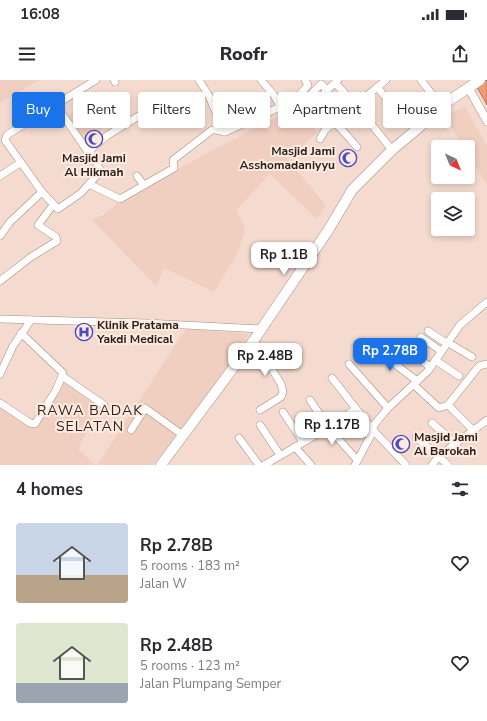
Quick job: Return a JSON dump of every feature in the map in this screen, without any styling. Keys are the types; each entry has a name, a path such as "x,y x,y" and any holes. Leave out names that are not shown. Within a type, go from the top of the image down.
{"main road":[{"path":"451,103 472,86 487,83"},
{"path":"166,463 262,329 352,190 392,150 418,128"}],"street":[{"path":"65,99 96,80"},
{"path":"199,80 209,96 224,132"},
{"path":"261,80 278,102"},
{"path":"305,80 308,85 306,92"},
{"path":"371,92 386,80"},
{"path":"421,80 429,92"},
{"path":"309,92 321,84 327,90 337,81 346,92"},
{"path":"472,86 487,121"},
{"path":"377,87 383,94"},
{"path":"89,184 120,199 143,184 174,168 173,160 212,130 224,132 278,108"},
{"path":"88,153 108,135 138,117"},
{"path":"18,128 7,135 5,140 44,195 58,210 61,209 68,201 81,194 101,171 65,120"},
{"path":"320,139 328,128"},
{"path":"340,128 357,147"},
{"path":"375,128 392,150"},
{"path":"0,176 20,163"},
{"path":"137,176 143,184"},
{"path":"0,236 10,222 44,195"},
{"path":"0,281 31,256 57,241 56,237 38,224 53,205"},
{"path":"310,400 328,427 356,462 372,429 388,408 430,367 446,342 460,325 487,302"},
{"path":"0,319 146,323 262,329"},
{"path":"0,374 21,333 31,320"},
{"path":"428,331 472,357"},
{"path":"0,403 30,423 35,424 56,390 63,373 21,333"},
{"path":"421,337 441,351"},
{"path":"254,340 281,384 283,392 281,397 260,410"},
{"path":"401,344 430,367"},
{"path":"378,348 439,408 448,405 479,366 487,364"},
{"path":"435,360 459,376"},
{"path":"349,364 366,385 388,408"},
{"path":"62,376 104,405"},
{"path":"332,378 372,429 406,465"},
{"path":"448,405 474,431"},
{"path":"131,430 145,408 184,436"},
{"path":"264,465 356,409"},
{"path":"283,412 303,442"},
{"path":"432,465 439,456 487,420"},
{"path":"432,423 456,444"},
{"path":"260,425 280,455"},
{"path":"416,437 448,465"},
{"path":"239,438 260,465"},
{"path":"295,447 311,465"}],"shaded area":[{"path":"0,80 39,80 19,92 12,92 12,96 0,103"},
{"path":"473,80 487,80 487,105"},
{"path":"465,107 487,146 487,185 475,165 475,140 459,140 451,127 451,113"},
{"path":"73,112 73,128 65,120 65,118"},
{"path":"278,116 278,128 314,128 318,132 287,159 326,205 317,219 270,174 236,210 244,226 244,234 238,252 214,292 164,268 156,286 92,220 103,215 129,194 256,128 270,128 270,121"},
{"path":"73,128 103,128 85,140"},
{"path":"186,329 249,334 213,388 153,465 97,465"},
{"path":"61,378 100,405 78,449 95,465 0,465 0,401 32,427"}],"place":[{"name":"Masjid Jami Al Hikmah","path":"94,139"},
{"name":"Masjid Jami Asshomadaniyyu","path":"348,158"},
{"name":"Klinik Pratama Yakdi Medical","path":"84,332"},
{"name":"Masjid Jami Al Barokah","path":"401,444"}],"district":[{"name":"RAWA BADAK SELATAN","path":"90,418"}]}
